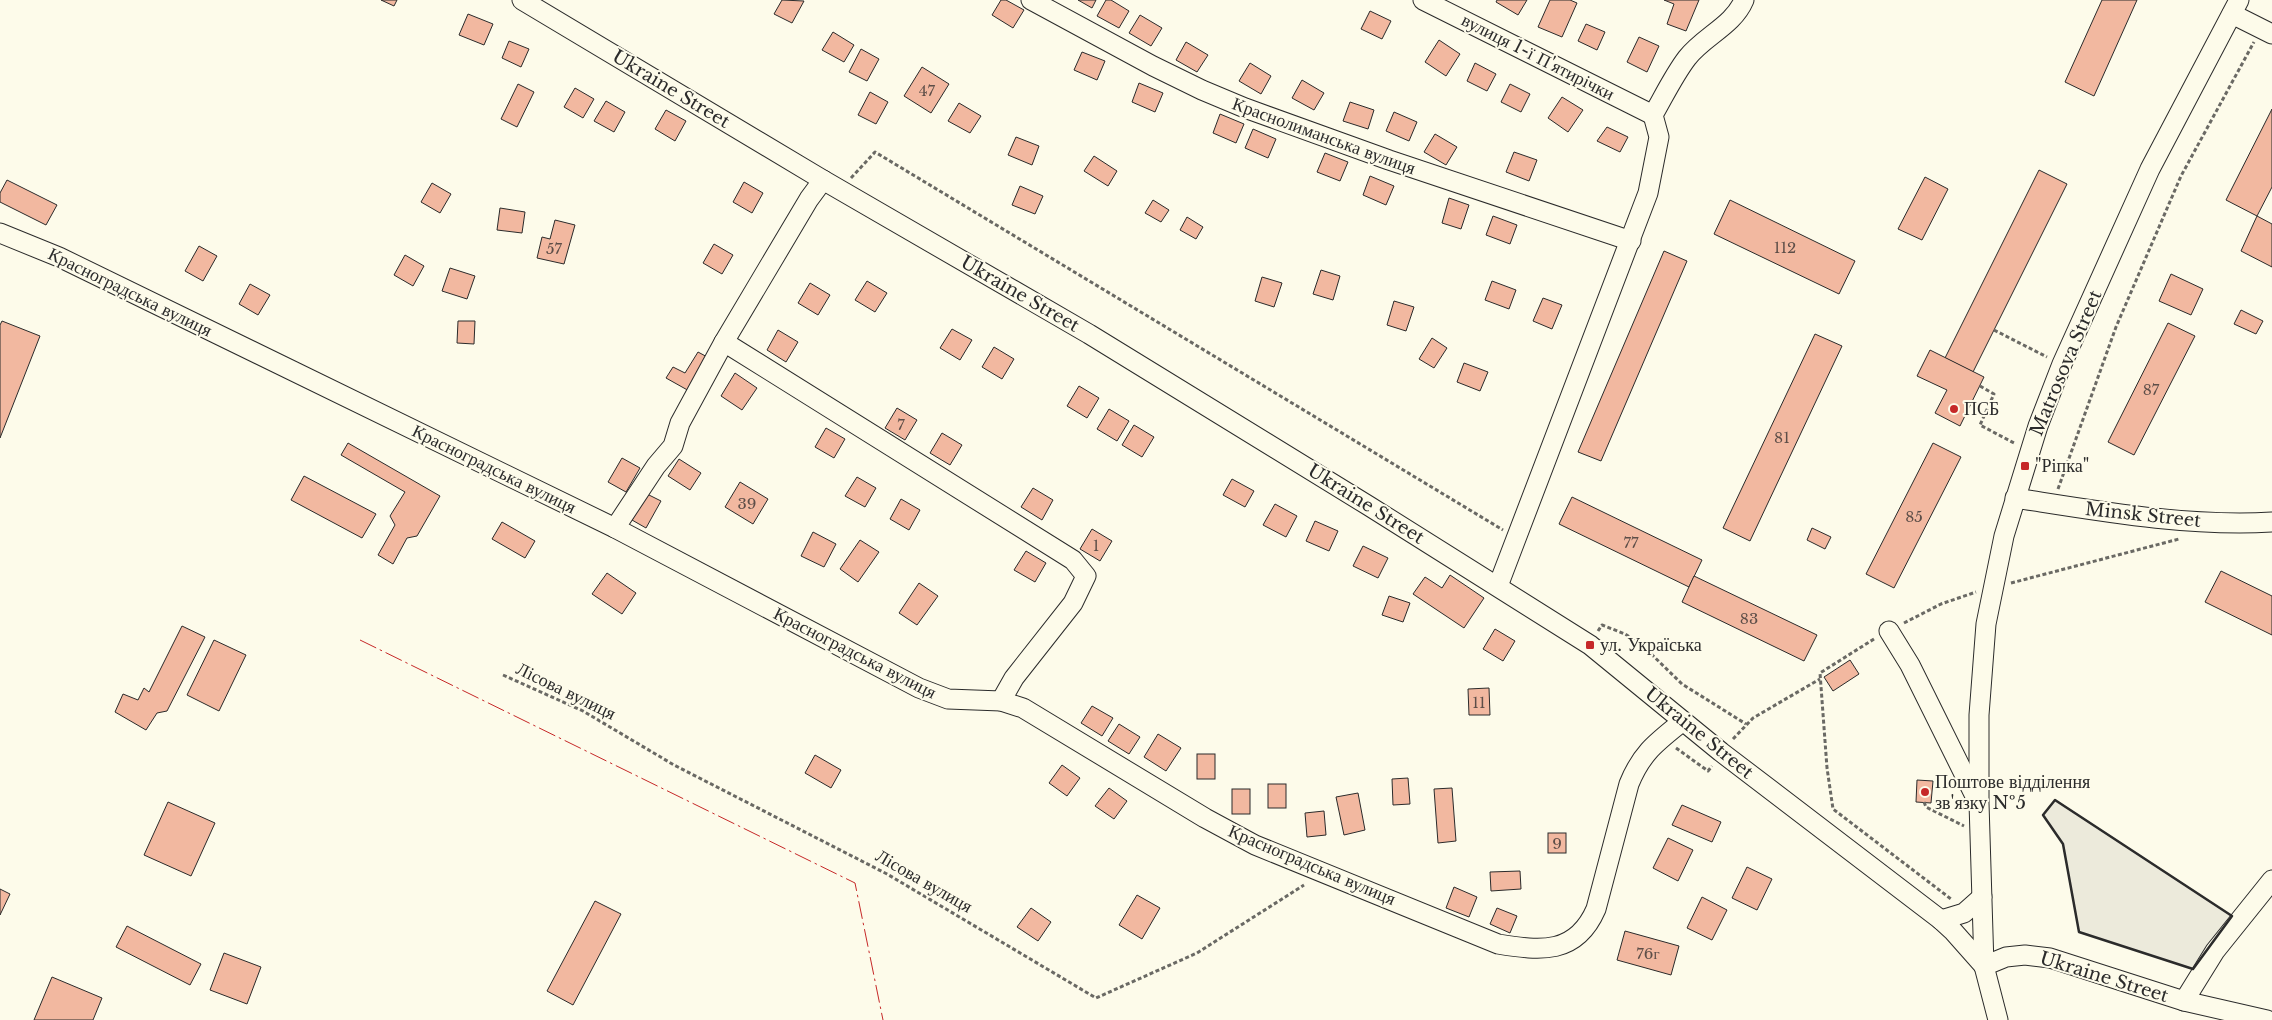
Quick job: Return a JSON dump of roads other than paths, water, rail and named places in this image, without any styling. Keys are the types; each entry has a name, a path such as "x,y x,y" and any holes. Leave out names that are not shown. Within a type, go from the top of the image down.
{"street":[{"name":"Ukraine Street","path":"522,0 823,180 1088,334 1498,586 1590,645 1721,752 1941,920 1984,966 2006,957 2025,955 2050,958 2184,1001 2267,1020"},
{"name":"Краснолиманська вулиця","path":"1031,0 1153,66 1245,108 1389,160 1631,241"},
{"name":"вулиця 1-ї П'ятирічки","path":"1423,0 1653,115"},
{"path":"1498,586 1648,193 1659,137 1653,115 1688,57 1740,10 1744,0"},
{"path":"2235,7 2267,31"},
{"name":"Matrosova Street","path":"1998,1020 1984,966 1979,803 1981,666 1992,588 2025,466 2062,364 2150,170 2235,7"},
{"path":"615,528 656,466 673,446 680,422 724,342 809,199 823,180"},
{"name":"Красноградська вулиця","path":"0,232 59,257 615,528 919,688 948,699 1001,701 1023,708 1205,818 1255,844 1498,944 1520,948 1562,945 1576,939 1589,926 1596,909 1629,784 1636,766 1647,750 1683,721"},
{"path":"724,342 1073,560 1086,576 1082,588 1073,603 1014,678 1001,701"},
{"name":"Minsk Street","path":"2015,498 2138,515 2227,524 2272,522"},
{"path":"1889,631 1910,664 1979,803"},
{"name":"Ukraine Street","path":"2184,1001 2215,951 2272,880"},
{"path":"1941,920 1964,913 1982,896"}],"place":[{"name":"ПСБ","path":"1954,409"},
{"name":"\"Ріпка\"","path":"2025,466"},
{"name":"ул. Україська","path":"1590,645"},
{"name":"Поштове відділення зв'язку №5","path":"1925,792"}]}
